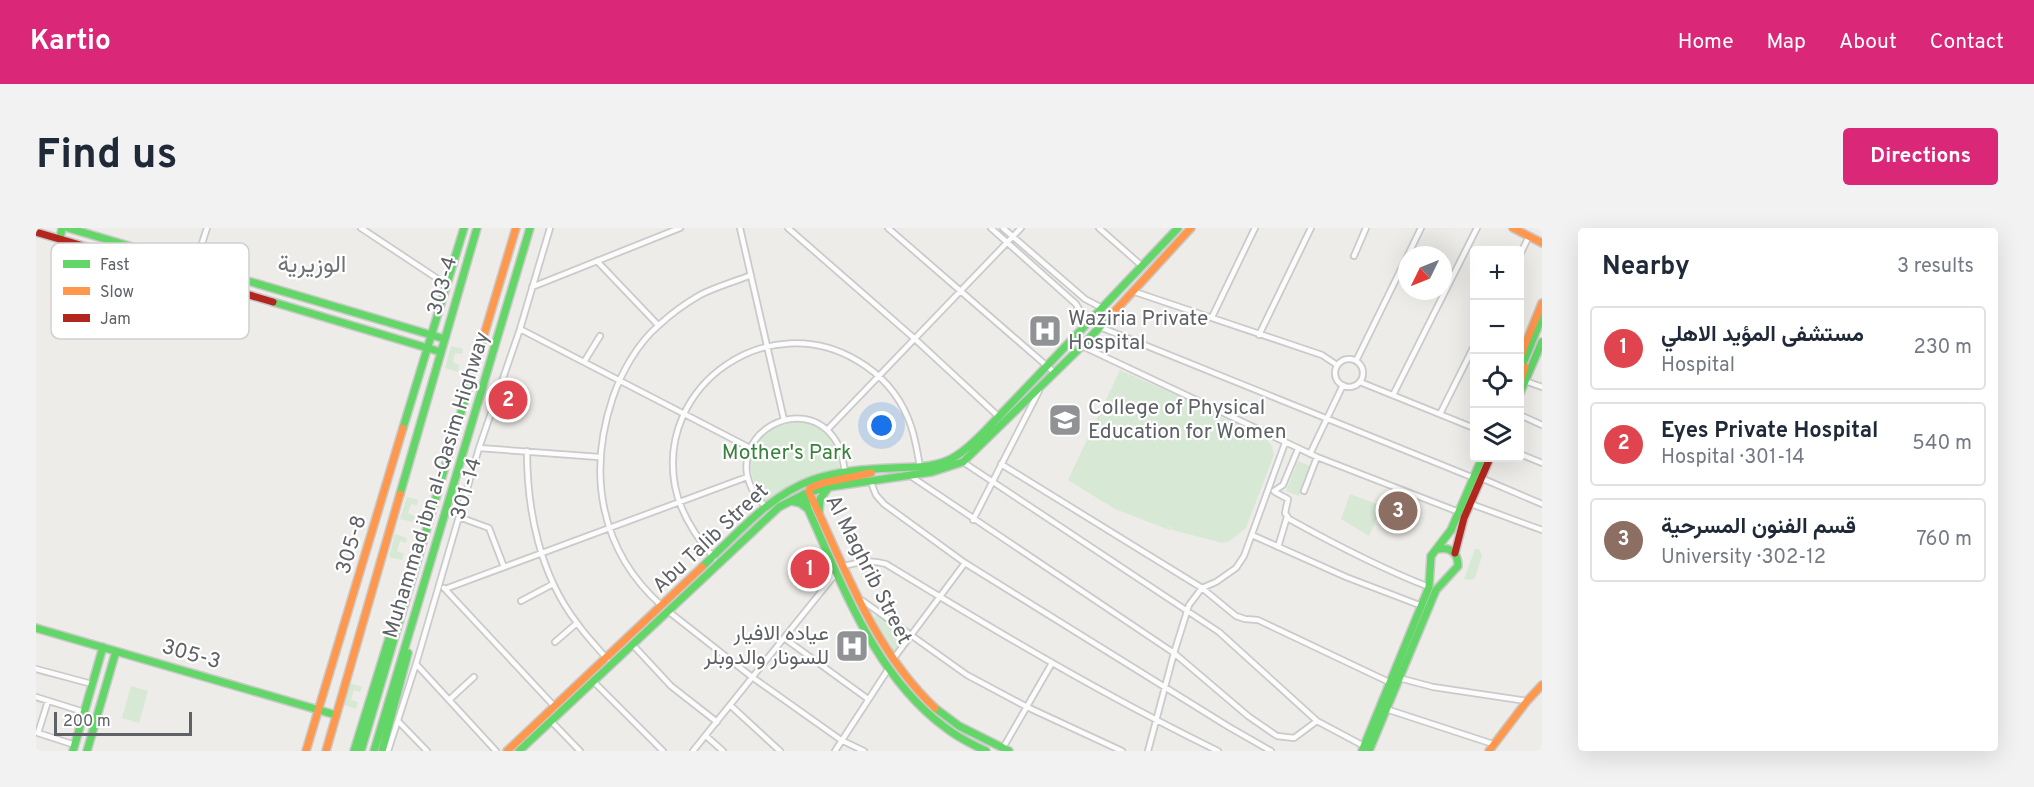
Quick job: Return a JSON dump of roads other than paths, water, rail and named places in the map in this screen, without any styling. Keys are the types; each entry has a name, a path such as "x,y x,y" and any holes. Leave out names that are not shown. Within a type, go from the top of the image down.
{"main road":[{"path":"60,239 62,228"},
{"path":"68,228 119,243"},
{"name":"303-4","path":"428,348 464,228"},
{"name":"303-4","path":"441,352 477,228"},
{"name":"Muhammad ibn al-Qasim Highway","path":"361,751 516,228"},
{"name":"Muhammad ibn al-Qasim Highway","path":"374,751 530,228"},
{"name":"Abu Talib Street","path":"519,751 632,645 766,507 792,488 824,475 920,467 938,464 959,454 1178,228"},
{"name":"Abu Talib Street","path":"507,751 607,659 771,514 789,501 807,492 829,487 942,470 963,462 1082,346 1191,228"},
{"path":"1513,228 1542,243"},
{"path":"36,232 74,243"},
{"path":"453,266 465,270"},
{"path":"249,281 445,339"},
{"path":"1124,284 1132,291"},
{"path":"249,295 441,352"},
{"path":"1082,346 1081,337 1098,320 1111,299"},
{"path":"311,313 315,301"},
{"path":"1521,354 1542,303"},
{"path":"365,329 368,317"},
{"path":"1524,361 1542,317"},
{"path":"1524,376 1542,327"},
{"path":"1524,377 1542,342"},
{"name":"305-8","path":"306,751 428,348"},
{"name":"305-8","path":"326,751 441,352"},
{"path":"1455,553 1457,540 1471,504 1481,462"},
{"path":"1365,749 1429,587 1431,556 1451,530 1487,462"},
{"path":"792,488 799,487 807,492 823,483 874,473 887,468"},
{"path":"819,512 821,496 829,487"},
{"name":"Al Maghrib Street","path":"807,492 808,509 837,572 867,632 889,668 916,702 939,723 987,751"},
{"name":"Al Maghrib Street","path":"807,492 861,600 894,658 927,700 944,715 962,728 1006,750"},
{"path":"383,498 398,503"},
{"path":"789,501 800,503 808,509"},
{"path":"1430,566 1435,573 1447,576 1453,574 1458,566 1458,557 1455,553 1447,548 1438,549"},
{"path":"1365,749 1386,709 1436,590 1447,576"},
{"path":"356,586 372,590"},
{"path":"354,751 384,649 400,616"},
{"path":"382,751 404,673 412,624"},
{"path":"867,632 876,627"},
{"name":"305-3","path":"36,628 336,715"},
{"path":"74,748 103,647"},
{"path":"87,751 116,651"},
{"path":"1491,748 1542,685"},
{"path":"83,715 95,721"}],"street":[{"path":"202,243 207,228"},
{"path":"361,228 447,285"},
{"name":"301-14","path":"388,751 479,448 550,228"},
{"path":"532,287 680,228"},
{"path":"740,228 784,420"},
{"path":"788,228 915,339 998,416"},
{"path":"888,228 1055,373"},
{"path":"991,228 1076,304 1087,323"},
{"path":"1003,228 1086,299 1102,308"},
{"path":"827,430 1021,228"},
{"path":"1099,228 1142,266"},
{"path":"1212,317 1255,228"},
{"path":"1259,334 1311,228"},
{"path":"1354,256 1366,228"},
{"path":"1413,246 1421,228"},
{"path":"1393,395 1477,228"},
{"path":"1524,247 1529,236"},
{"path":"597,261 658,325"},
{"path":"1051,280 1056,274"},
{"path":"751,275 700,295 658,325 636,352 619,380 605,421 599,457 603,503 609,528 621,553 640,584 665,609 753,677 841,740 864,751"},
{"path":"1356,361 1398,276"},
{"path":"1132,291 1322,355 1337,365"},
{"path":"1100,327 1327,420 1542,504"},
{"path":"519,328 750,448"},
{"path":"584,362 600,336"},
{"path":"714,558 693,529 680,502 675,485 673,458 684,414 696,393 718,370 738,357 767,346 796,343 824,347 854,358 879,377 896,396 908,418 920,467"},
{"path":"1082,346 1298,449 1459,512"},
{"path":"1440,414 1470,354"},
{"path":"1344,360 1356,361 1362,368 1360,381 1352,386 1339,383 1335,374 1337,365 1344,360"},
{"path":"1360,381 1470,426"},
{"path":"1524,382 1542,387"},
{"path":"973,520 1042,385"},
{"path":"1310,454 1343,385"},
{"path":"1524,417 1542,425"},
{"path":"766,507 753,492 747,477 747,463 750,448 762,431 772,424 784,420 807,420 827,430 841,450 845,472"},
{"path":"1148,751 1186,611 1202,588 1216,582 1236,568 1244,556 1286,443"},
{"path":"479,448 599,457"},
{"path":"1275,492 1283,485 1298,449"},
{"path":"527,451 529,506 542,553 554,584 577,623 607,659"},
{"path":"1524,456 1542,463"},
{"path":"1304,491 1317,457"},
{"path":"963,462 1219,632 1317,721 1365,749"},
{"path":"1001,464 1202,588 1236,616 1258,620 1391,683"},
{"path":"909,475 1174,653 1248,716 1277,736 1294,738 1317,721"},
{"path":"445,589 747,477"},
{"path":"870,480 876,495 884,504 965,563 1248,739 1271,751"},
{"path":"1268,492 1275,492 1288,499 1285,513 1287,517 1278,547"},
{"path":"1471,504 1542,530"},
{"path":"459,517 489,528 504,567"},
{"path":"1287,517 1346,549 1429,587"},
{"path":"1252,535 1346,577 1422,606"},
{"path":"844,566 863,560 874,560 886,564 1052,663 1156,721 1218,751"},
{"path":"894,658 965,563"},
{"path":"693,751 837,572"},
{"path":"521,601 554,584"},
{"path":"439,587 445,589 555,707"},
{"path":"861,600 967,675 1027,708 1122,751"},
{"path":"555,642 577,623"},
{"path":"783,638 868,699"},
{"path":"632,645 671,686 717,722"},
{"path":"1006,750 1052,663"},
{"path":"416,664 496,751"},
{"path":"835,751 889,668"},
{"path":"36,669 92,684"},
{"path":"449,700 474,677"},
{"path":"1399,678 1433,687 1527,701"},
{"path":"593,681 663,751"},
{"path":"36,697 83,715"},
{"path":"48,701 38,724 38,733 74,748"},
{"path":"730,705 780,751"},
{"path":"1386,709 1491,748"},
{"path":"398,721 428,751"},
{"path":"551,721 580,751"},
{"path":"705,736 723,751"}],"place":[{"name":"Waziria Private Hospital","path":"1045,331"},
{"name":"Eyes Private Hospital","path":"508,400"},
{"name":"College of Physical Education for Women","path":"1065,420"},
{"name":"قسم الفنون المسرحية","path":"1398,511"},
{"name":"مستشفى المؤيد الاهلي","path":"810,569"},
{"name":"عياده الافيار للسونار والدوبلر","path":"852,646"}],"district":[{"name":"الوزيرية","path":"312,266"}],"park label":[{"name":"Mother's Park","path":"787,453"}]}
